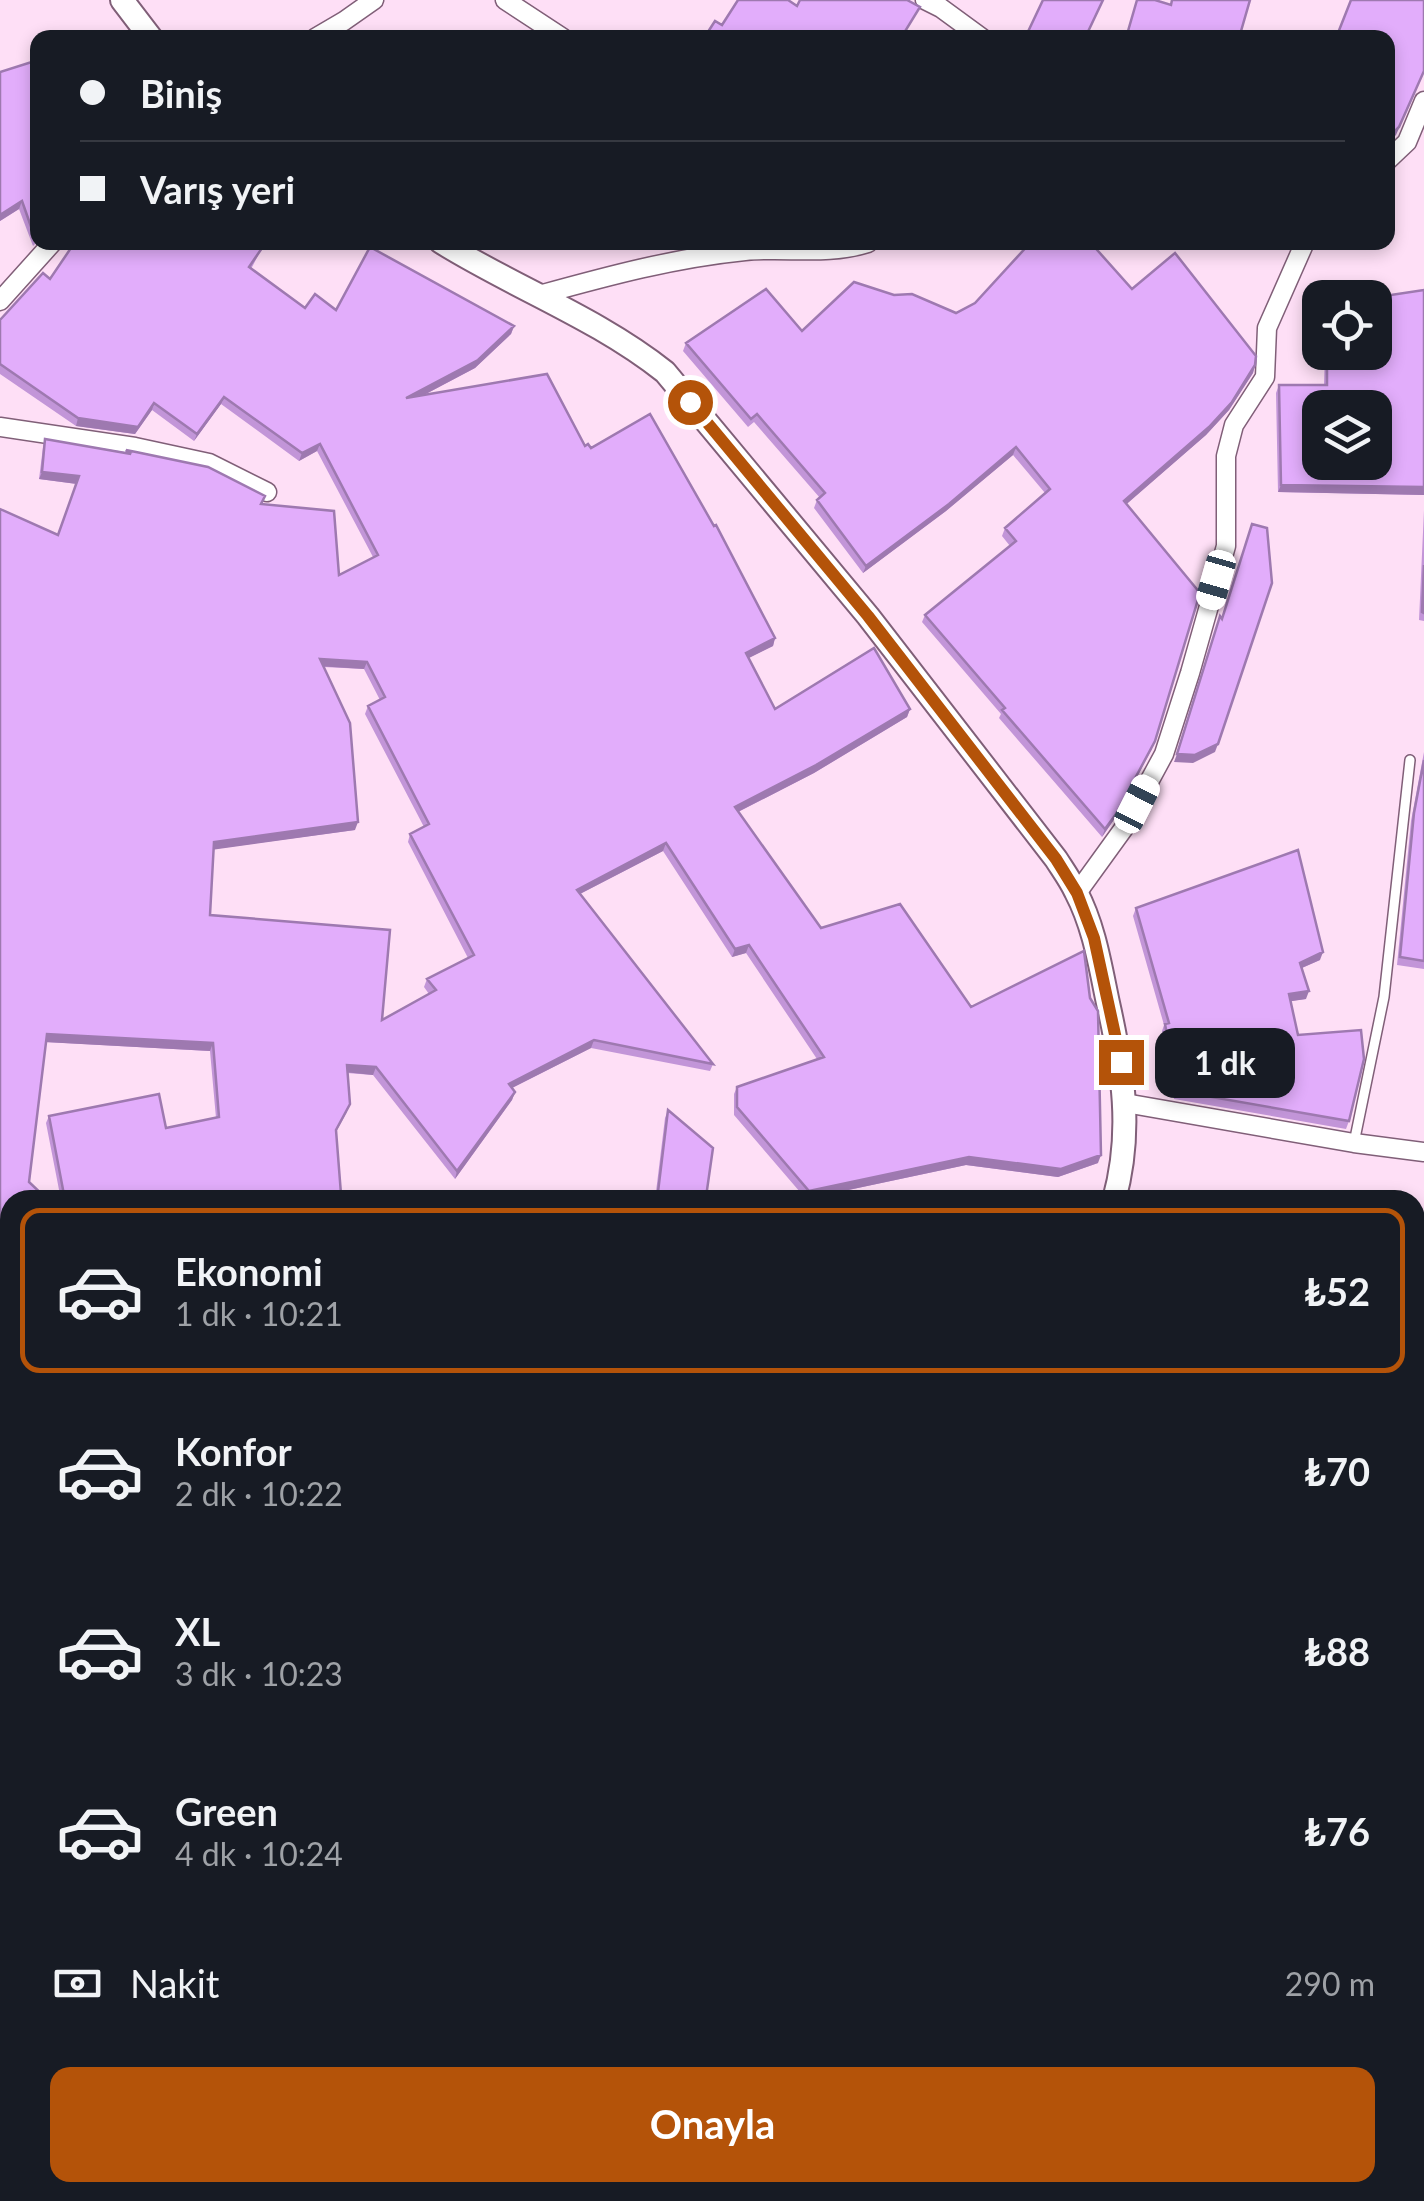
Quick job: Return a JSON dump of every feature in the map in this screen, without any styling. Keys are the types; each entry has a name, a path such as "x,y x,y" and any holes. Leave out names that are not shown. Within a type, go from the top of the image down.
{"street":[{"path":"122,0 145,30"},
{"path":"328,30 374,0"},
{"path":"506,0 551,30"},
{"path":"924,0 971,30"},
{"path":"1395,153 1407,142 1424,101"},
{"path":"0,301 46,250"},
{"path":"457,250 636,348 665,372 868,616 1056,859 1077,893 1094,938 1121,1062 1124,1146 1116,1190"},
{"path":"539,296 635,268 695,256 753,250 841,250"},
{"path":"1077,893 1124,828 1164,754 1226,546 1226,456 1234,426 1265,377 1267,328 1301,250"},
{"path":"0,427 135,447 210,464 267,492"},
{"path":"1125,1104 1424,1152"}],"lane":[{"path":"1354,1143 1384,997 1410,760"}],"building":[{"path":"738,0 788,0 797,6 800,0 907,0 920,7 906,30 709,30 715,21 722,25"},
{"path":"1043,0 1103,0 1089,30 1029,30"},
{"path":"1137,0 1171,5 1172,0 1250,0 1241,30 1128,30"},
{"path":"1351,0 1424,0 1424,71 1395,131 1395,30 1339,30"},
{"path":"30,63 30,224 22,201 0,215 0,72"},
{"path":"70,250 261,250 249,267 305,308 315,294 336,310 368,250 375,250 514,326 478,360 406,398 547,374 585,446 591,448 650,414 716,525 775,638 746,653 775,709 874,648 910,709 735,807 821,928 900,904 971,1007 1084,951 1090,998 1098,1011 1101,1155 1061,1169 969,1157 808,1190 737,1107 737,1087 824,1057 749,945 735,949 666,843 577,890 713,1064 594,1040 509,1084 515,1092 457,1171 376,1067 347,1065 350,1104 336,1130 341,1190 63,1190 49,1116 159,1094 166,1128 219,1117 213,1043 47,1034 29,1182 37,1190 0,1190 0,509 58,535 79,476 42,472 45,439 208,467 265,496 261,504 334,511 339,575 378,555 320,444 302,453 224,397 197,434 154,403 138,427 78,418 0,364 0,320 43,273 50,279","holes":["320,659 367,662 385,697 368,706 429,824 410,834 474,955 427,979 436,990 382,1020 390,930 210,915 214,842 358,822 350,723"]},
{"path":"1024,250 1097,250 1132,289 1175,253 1256,356 1255,365 1232,402 1124,501 1200,593 1155,741 1105,829 925,615 1016,541 1005,528 1050,489 1016,447 949,504 866,566 817,500 825,493 757,414 751,419 686,343 766,289 802,331 854,282 894,295 912,294 956,313 975,303"},
{"path":"1424,290 1424,487 1281,485 1279,385 1327,385 1327,370 1392,370 1392,295"},
{"path":"1252,524 1267,528 1272,583 1218,744 1195,755 1177,754 1220,616 1222,619"},
{"path":"1424,760 1424,961 1400,957 1414,813"},
{"path":"1298,850 1323,952 1300,963 1309,991 1289,994 1298,1035 1361,1030 1364,1059 1349,1121 1177,1091 1165,1024 1169,1023 1136,908"},
{"path":"668,1110 713,1148 707,1190 658,1190"}],"route":[{"path":"690,402 868,616 1056,859 1077,893 1094,938 1121,1062"}]}
